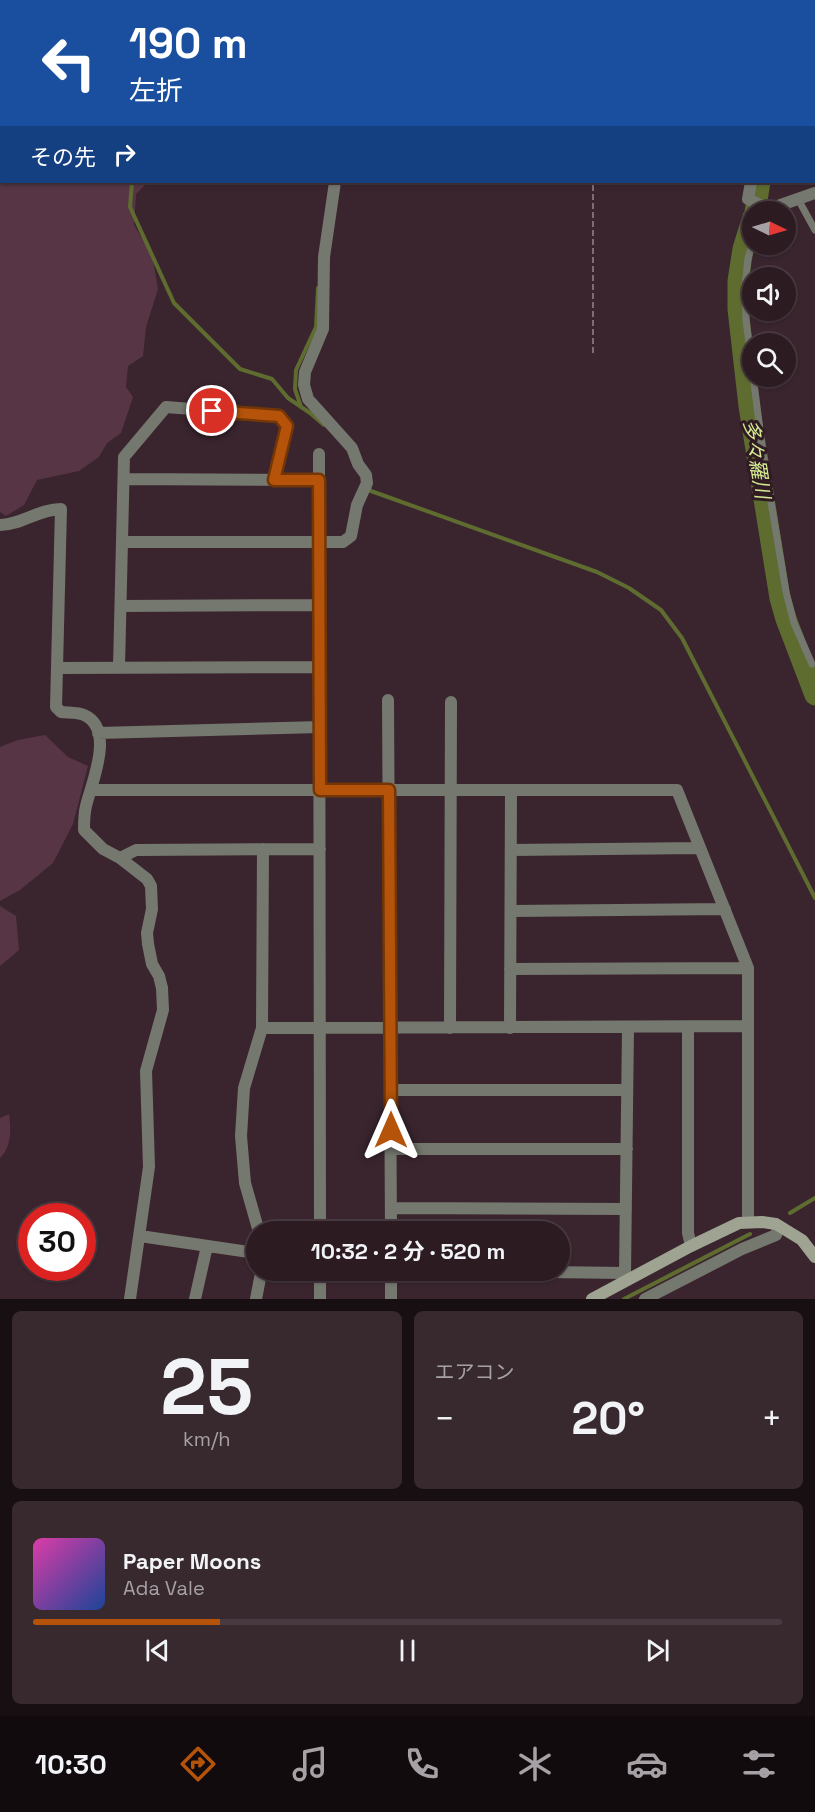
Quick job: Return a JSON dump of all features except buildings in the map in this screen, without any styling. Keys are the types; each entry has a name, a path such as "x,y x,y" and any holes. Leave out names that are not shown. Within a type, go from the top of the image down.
{"street":[{"path":"123,542 343,542 351,536 366,476 352,448 308,399 304,385 305,372 320,340 322,329 324,257 335,183"},
{"path":"751,183 748,199 752,201"},
{"path":"792,201 815,194"},
{"path":"119,667 124,457 166,407 279,416 287,426 274,480"},
{"path":"319,454 320,1221"},
{"path":"125,479 319,480"},
{"path":"0,525 11,525 51,509 61,509 56,707 61,712 85,715 96,726 100,743 98,769 86,806 84,830 103,849 120,858 147,879 151,886 152,909 147,933 148,944 152,964 159,976 163,1010 146,1071 149,1167 130,1299"},
{"path":"121,606 319,605"},
{"path":"57,668 319,667"},
{"path":"388,700 391,1221"},
{"path":"450,1028 451,702"},
{"path":"98,733 320,727"},
{"path":"92,790 677,790 748,968 748,1222"},
{"path":"510,1028 511,790"},
{"path":"511,850 700,848"},
{"path":"256,1221 245,1182 241,1136 244,1088 262,1028 263,849"},
{"path":"120,858 136,850 320,849"},
{"path":"511,911 725,909"},
{"path":"510,969 748,968"},
{"path":"262,1028 748,1026"},
{"path":"626,1276 628,1027"},
{"path":"688,1027 688,1233 691,1246"},
{"path":"391,1090 627,1090"},
{"path":"391,1149 627,1149"},
{"path":"391,1208 626,1209"},
{"path":"592,1299 626,1276 729,1226 748,1222 780,1226 802,1240 815,1257"},
{"path":"645,1299 742,1249 776,1235 780,1226"},
{"path":"140,1236 246,1252"},
{"path":"195,1299 207,1246"},
{"path":"570,1275 626,1276"},
{"path":"256,1299 259,1281"},
{"path":"320,1281 320,1299"},
{"path":"391,1299 392,1281"}],"lane":[{"path":"798,199 815,230"},
{"path":"749,255 745,287 746,320 763,454 786,592 794,623 814,666"}],"path":[{"path":"593,183 593,353"}],"shaded area":[{"path":"0,183 147,183 136,194 134,225 152,254 158,289 146,327 143,356 128,366 126,387 133,397 121,433 107,443 99,457 79,471 37,480 24,505 6,516 0,512"},
{"path":"45,735 68,757 88,766 73,824 53,863 20,890 0,901 0,747 18,740"},
{"path":"0,906 16,916 19,950 0,966"},
{"path":"9,1114 9,1143 0,1158 0,1118"}],"waterway":[{"path":"132,183 130,207 174,303 240,369 272,379 288,398 324,425"},
{"name":"多々羅川","path":"757,201 760,183"},
{"name":"多々羅川","path":"742,255 738,281 738,309 749,406 780,598 815,695"},
{"path":"301,407 295,389 296,370 316,327 318,288"},
{"path":"367,487 371,491 597,572 629,588 661,610 682,638 815,898"},
{"path":"790,1213 815,1198"},
{"path":"624,1299 750,1234"}],"route":[{"path":"212,411 279,416 287,426 274,480 319,480 320,790 389,790 391,1130"}]}
